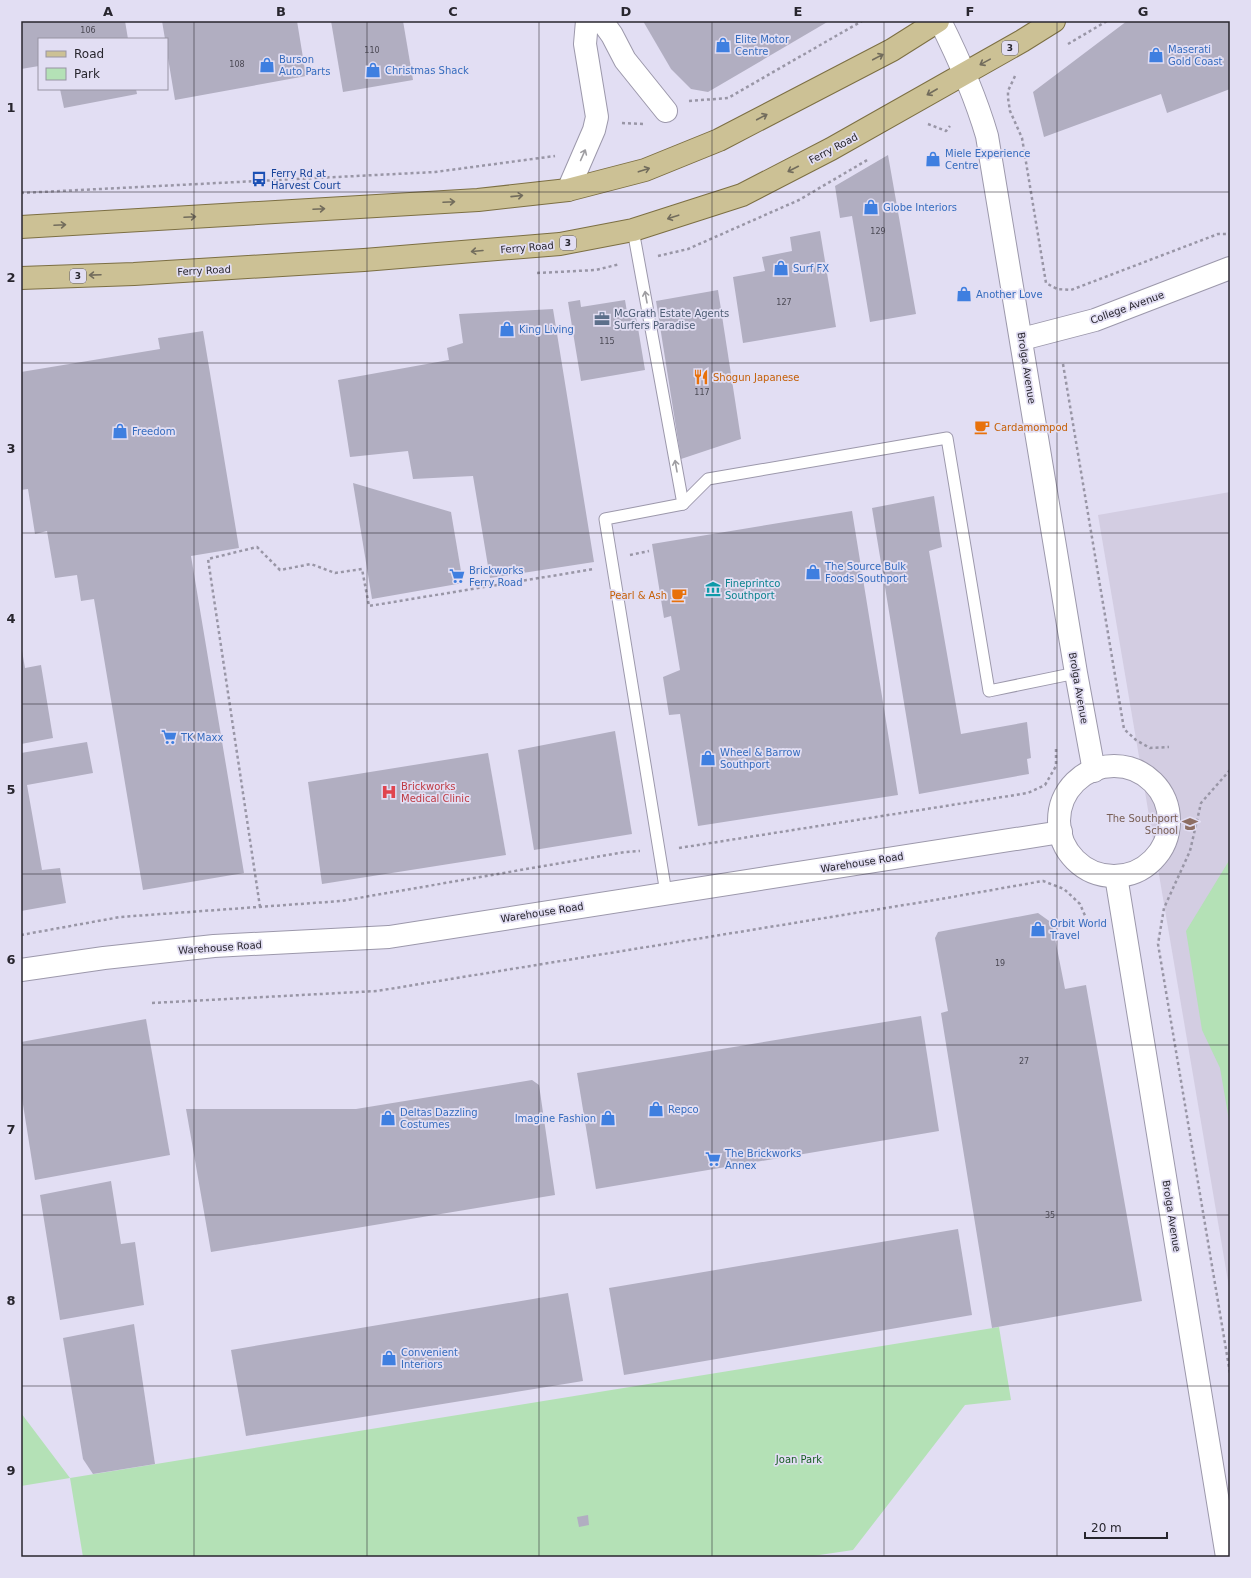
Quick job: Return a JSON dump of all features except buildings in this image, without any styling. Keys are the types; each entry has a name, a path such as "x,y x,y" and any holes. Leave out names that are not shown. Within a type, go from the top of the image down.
{"main road":[{"path":"21,227 478,200 568,190 645,170 719,140 892,50 939,21"},
{"name":"Ferry Road","path":"21,278 134,274 372,260 560,244 633,230 742,195 831,150 1054,21"}],"street":[{"path":"568,190 594,130 597,117 585,44 587,21"},
{"path":"602,21 612,35 625,60 666,111"},
{"name":"Brolga Avenue","path":"939,21 966,73 987,136 1022,339 1076,673 1094,771"},
{"name":"College Avenue","path":"1022,339 1095,320 1230,268"},
{"path":"1113,766 1128,768 1142,774 1154,783 1163,796 1168,810 1169,826 1166,840 1158,854 1147,865 1134,873 1116,876 1103,875 1088,869 1075,860 1066,847 1060,832 1060,816 1064,800 1072,786 1084,776 1094,771 1113,766"},
{"name":"Warehouse Road","path":"21,970 104,958 214,946 389,937 1060,832"},
{"name":"Brolga Avenue","path":"1116,876 1227,1557"}],"lane":[{"path":"633,230 683,504"},
{"path":"666,893 605,519 683,504 708,479 947,438 989,691 1076,673"}],"path":[{"path":"688,101 728,98 862,21"},
{"path":"1067,45 1107,21"},
{"path":"1021,72 1014,76 1008,91 1008,98 1010,111 1022,138 1046,283 1057,289 1071,290 1218,234 1230,234"},
{"path":"594,130 618,122 649,124"},
{"path":"21,193 435,172 553,157 558,153"},
{"path":"1063,364 1124,729 1136,740 1150,748 1169,747"},
{"path":"260,907 208,559 257,547 280,570 311,564 335,573 362,568 369,606 602,567 631,554 649,551"},
{"path":"21,935 120,917 341,901 625,852 683,848 1028,793 1045,786 1056,766 1056,748"},
{"path":"1230,770 1201,802 1190,851 1164,908 1158,944 1230,1373"},
{"path":"152,1003 377,991 927,902 1043,881 1064,889 1080,904 1086,918"}],"shaded area":[{"name":"The Southport School","path":"1230,492 1230,1293 1098,515"}],"green space":[{"path":"1230,859 1230,1126 1220,1068 1202,1030 1186,931"},
{"name":"Joan Park","path":"999,1327 1011,1400 965,1405 853,1550 806,1557 83,1557 70,1478"},
{"path":"21,1413 70,1478 21,1486"}],"place":[{"name":"Elite Motor Centre","path":"723,45"},
{"name":"Maserati Gold Coast","path":"1156,55"},
{"name":"Burson Auto Parts","path":"267,65"},
{"name":"Christmas Shack","path":"373,70"},
{"name":"Miele Experience Centre","path":"933,159"},
{"name":"Ferry Rd at Harvest Court","path":"259,179"},
{"name":"Globe Interiors","path":"871,207"},
{"name":"Surf FX","path":"781,268"},
{"name":"Another Love","path":"964,294"},
{"name":"McGrath Estate Agents Surfers Paradise","path":"602,319"},
{"name":"King Living","path":"507,329"},
{"name":"Shogun Japanese","path":"701,377"},
{"name":"Cardamompod","path":"982,427"},
{"name":"Freedom","path":"120,431"},
{"name":"The Source Bulk Foods Southport","path":"813,572"},
{"name":"Brickworks Ferry Road","path":"457,576"},
{"name":"Fineprintco Southport","path":"713,589"},
{"name":"Pearl & Ash","path":"679,595"},
{"name":"TK Maxx","path":"169,737"},
{"name":"Wheel & Barrow Southport","path":"708,758"},
{"name":"Brickworks Medical Clinic","path":"389,792"},
{"name":"The Southport School","path":"1190,824"},
{"name":"Orbit World Travel","path":"1038,929"},
{"name":"Repco","path":"656,1109"},
{"name":"Deltas Dazzling Costumes","path":"388,1118"},
{"name":"Imagine Fashion","path":"608,1118"},
{"name":"The Brickworks Annex","path":"713,1159"},
{"name":"Convenient Interiors","path":"389,1358"}]}
